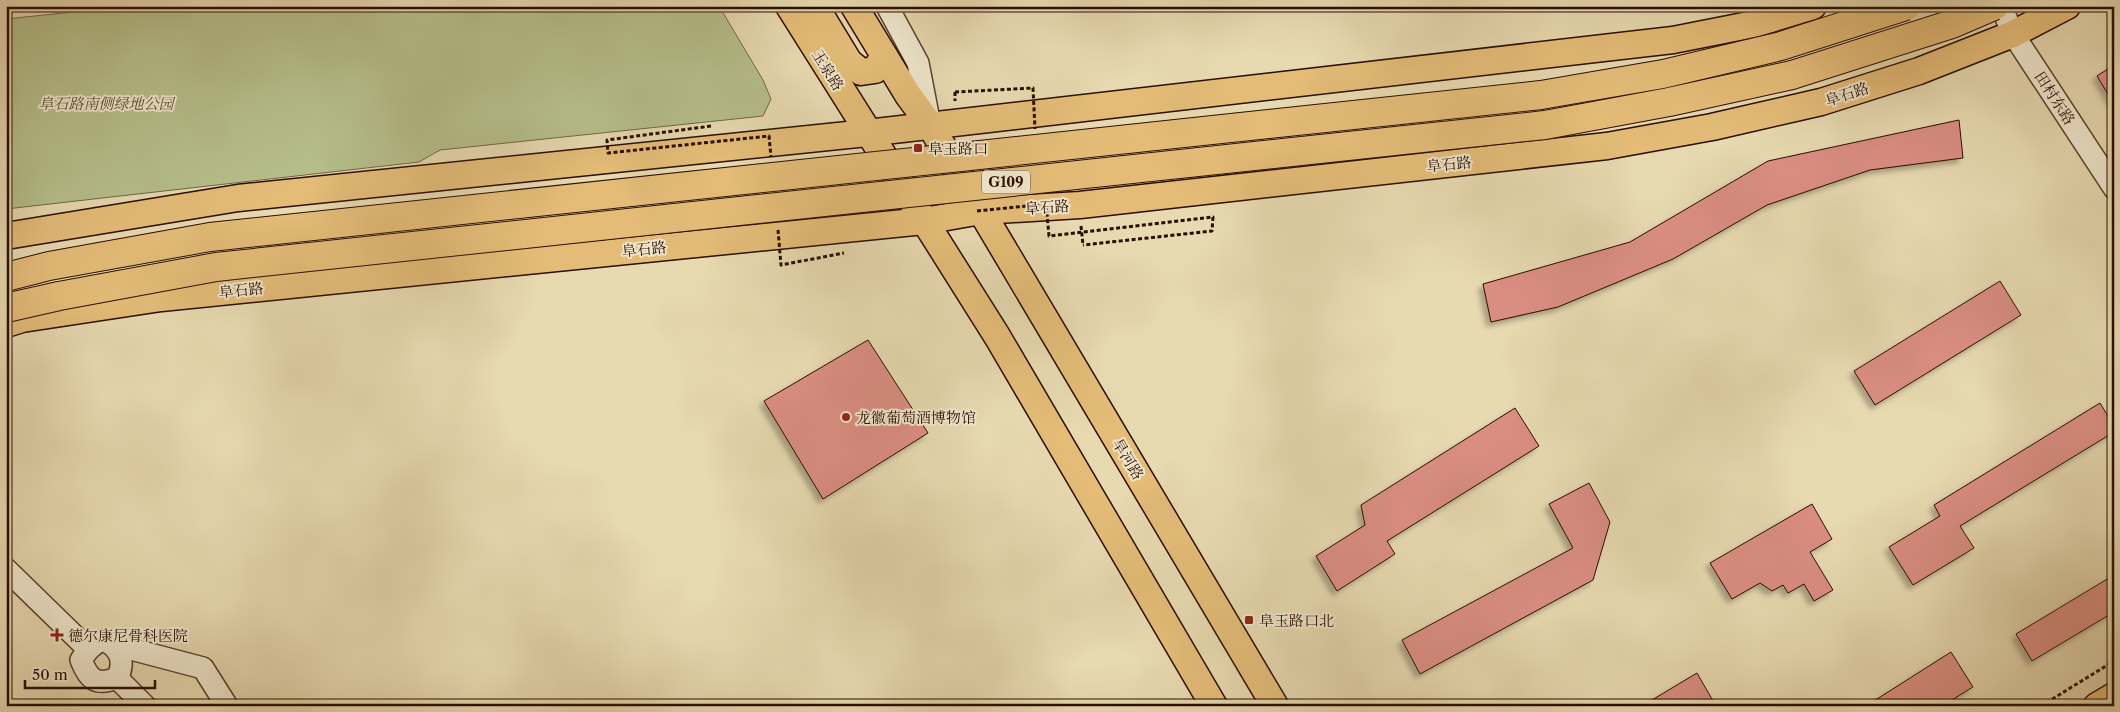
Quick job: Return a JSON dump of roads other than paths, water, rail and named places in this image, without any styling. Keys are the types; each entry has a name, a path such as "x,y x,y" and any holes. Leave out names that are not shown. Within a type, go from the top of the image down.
{"highway":[{"name":"G109","path":"6,277 49,266 210,237 1541,95 1663,74 1781,46 1906,6"},
{"name":"阜石路","path":"6,308 216,266 1545,125 1669,102 1792,75 1952,24 1994,6"}],"main road":[{"name":"玉泉路","path":"788,6 924,221"},
{"path":"815,6 849,62 861,72 875,70 884,56"},
{"path":"854,6 908,95 930,125"},
{"path":"6,236 238,198 868,133 1673,40 1754,24 1813,6"},
{"name":"阜石路","path":"6,324 22,319 161,298 924,221 979,211 1089,204 1607,146 1712,127 1821,102 1919,71 2013,34 2068,6"},
{"name":"旱河路","path":"930,125 979,211 1275,706"},
{"path":"924,221 997,336 1214,706"},
{"path":"2098,706 2114,696"}],"street":[{"path":"887,6 918,63 930,125"},
{"name":"田村东路","path":"2001,6 2013,34 2114,188"},
{"path":"6,569 88,650"},
{"path":"112,644 118,651 121,660 121,670 117,678 105,682 95,681 86,673 81,660 95,643 103,640 203,668 227,706"},
{"path":"117,678 145,706"}],"place":[{"name":"阜玉路口","path":"918,148"},
{"name":"龙徽葡萄酒博物馆","path":"846,417"},
{"name":"阜玉路口北","path":"1249,620"},
{"name":"德尔康尼骨科医院","path":"57,635"}],"park label":[{"name":"阜石路南侧绿地公园","path":"106,103"}]}
